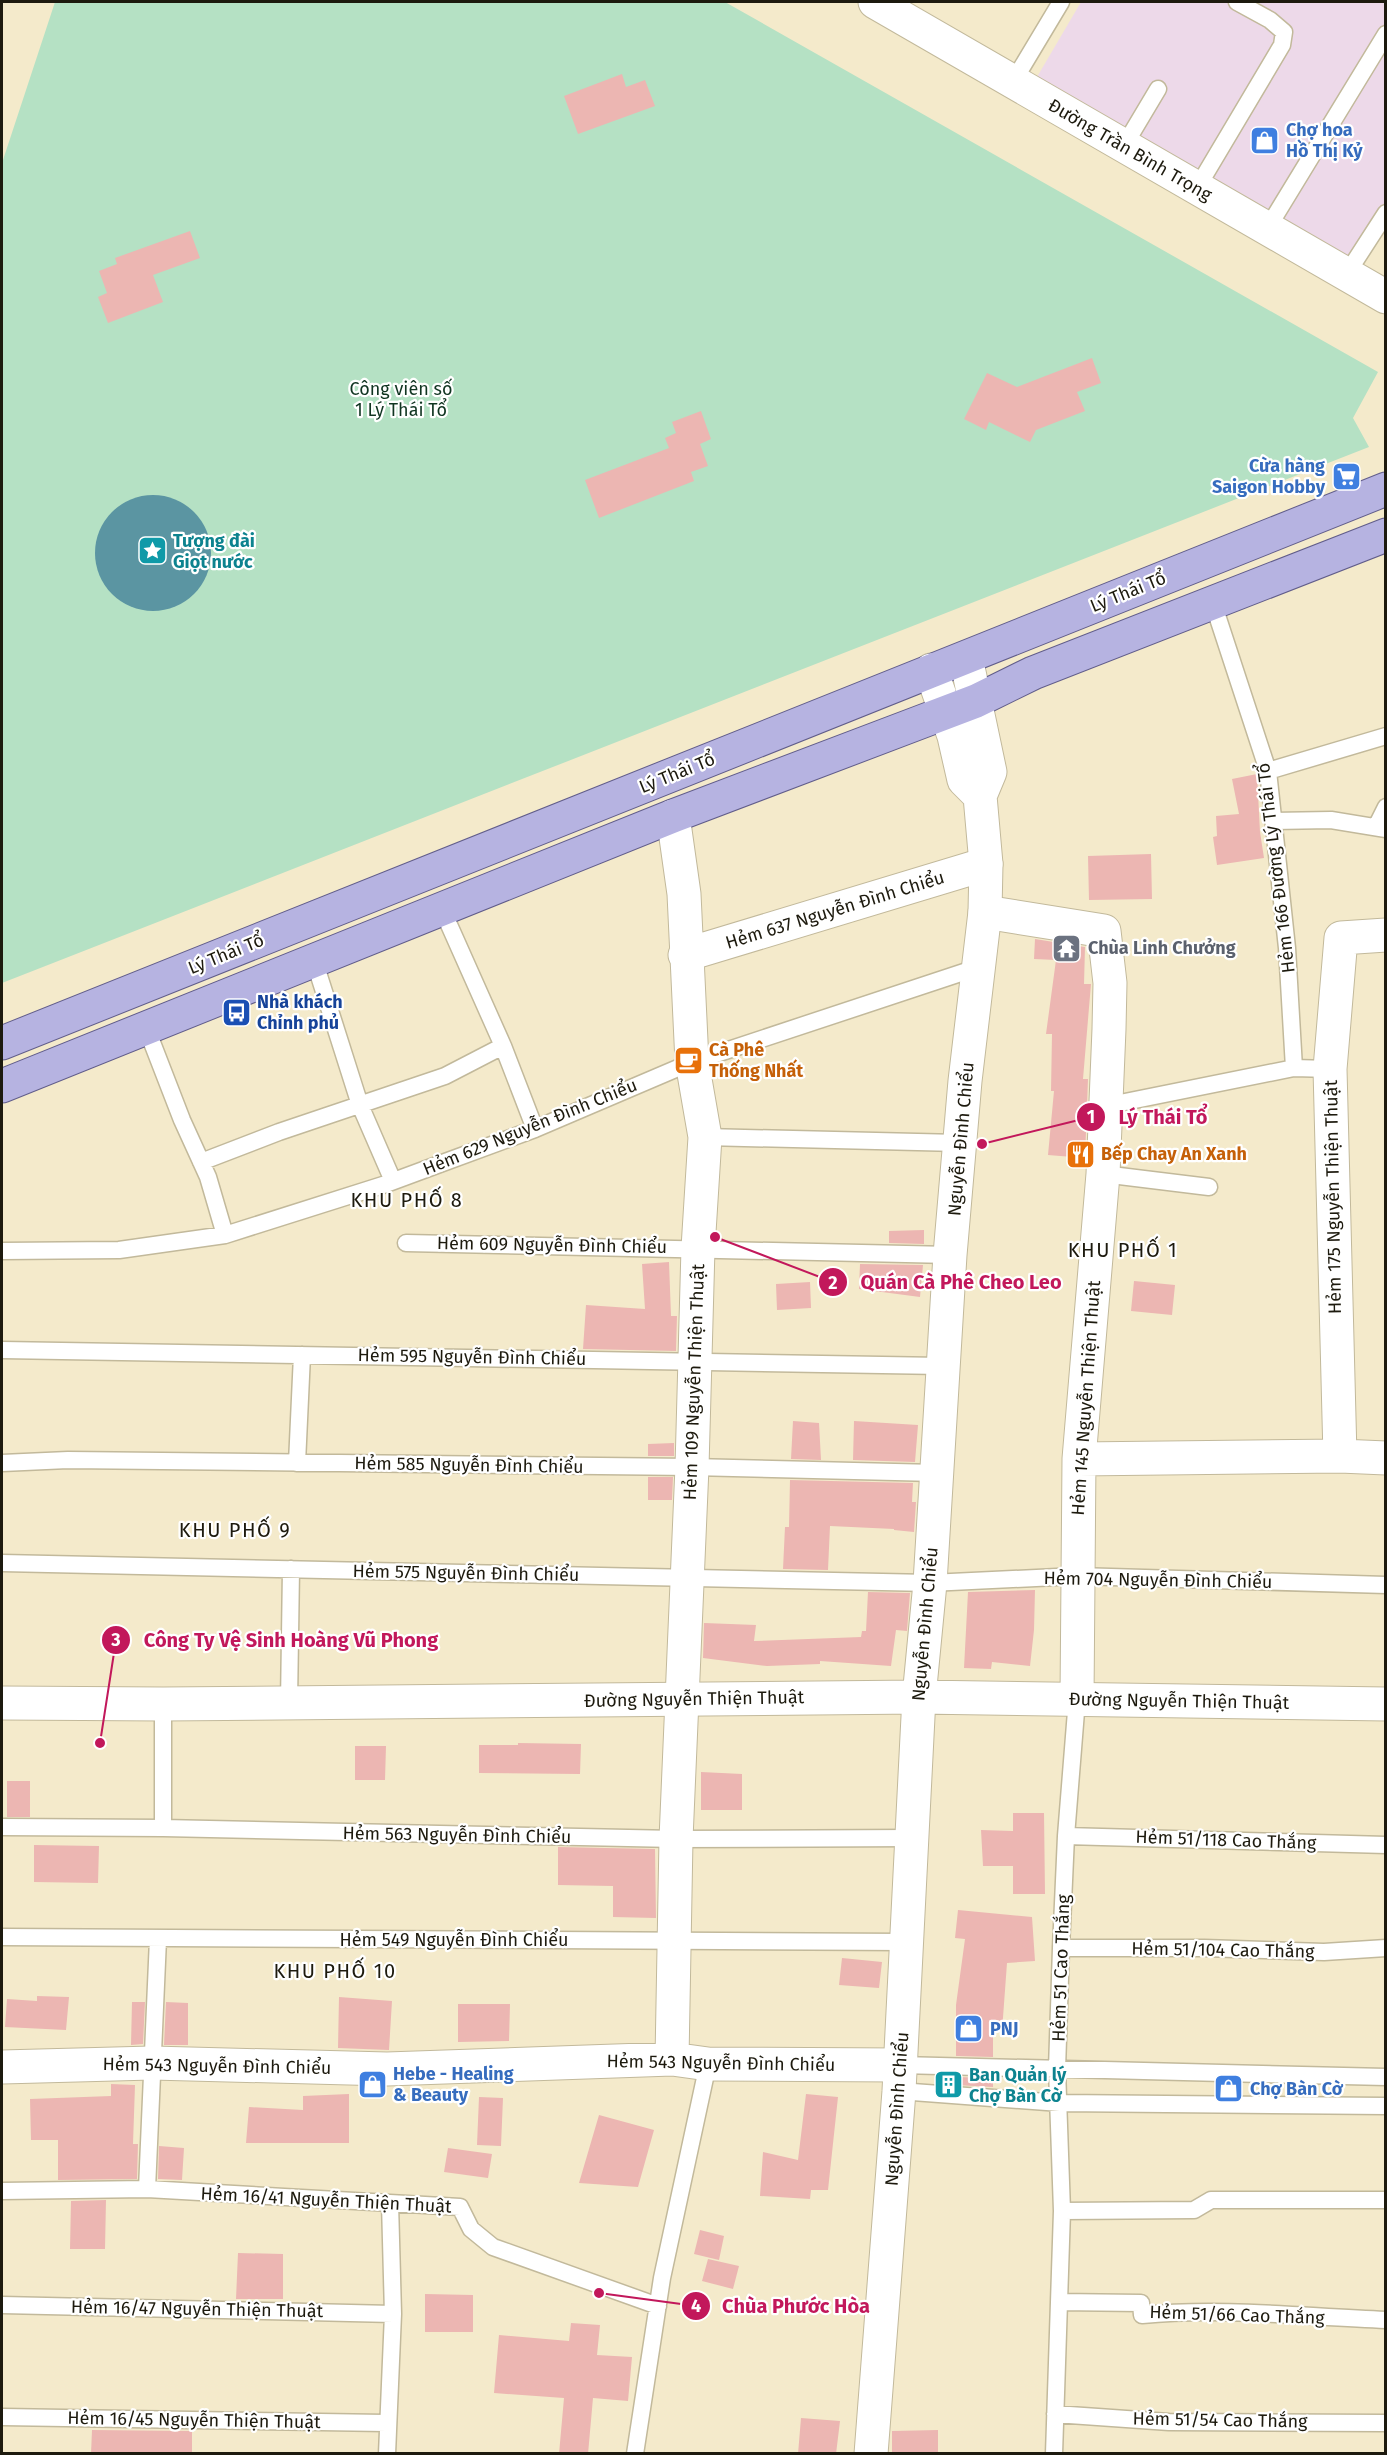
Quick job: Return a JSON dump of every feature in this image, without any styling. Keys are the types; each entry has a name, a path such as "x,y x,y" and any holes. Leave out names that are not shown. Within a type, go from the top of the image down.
{"main road":[{"name":"Lý Thái Tổ","path":"2,1043 1386,489"},
{"path":"2,1086 672,816 976,702 1033,673 1386,535"}],"street":[{"name":"Đường Trần Bình Trọng","path":"894,6 1013,82 1386,297"},
{"name":"Nguyễn Đình Chiểu","path":"871,2454 900,2078 919,1697 930,1583 950,1256 959,1143 985,912 986,864 980,796 990,772 966,658"},
{"path":"932,670 944,713 954,736 964,780 980,796"},
{"name":"Hẻm 109 Nguyễn Thiện Thuật","path":"672,816 684,894 685,955 692,1062 705,1137 698,1248 692,1467 681,1699 672,2059"},
{"name":"Hẻm 637 Nguyễn Ðình Chiểu","path":"685,955 986,864"},
{"name":"Hẻm 145 Nguyễn Thiện Thuật","path":"985,912 1104,931 1110,983 1103,1174 1079,1459 1077,1699"},
{"name":"Hẻm 175 Nguyễn Thiện Thuật","path":"1340,1456 1330,1069 1341,938 1386,935"},
{"path":"1079,1459 1340,1456 1386,1458"},
{"name":"Đường Nguyễn Thiện Thuật","path":"2,1703 163,1704 919,1697 1386,1704"},
{"name":"Hẻm 543 Nguyễn Ðình Chiểu","path":"2,2067 152,2063 387,2069 672,2059 708,2064 900,2078"}],"lane":[{"path":"1013,82 1061,2"},
{"path":"1197,188 1282,45 1284,32 1270,20 1237,2"},
{"path":"1267,229 1386,34"},
{"path":"1124,146 1158,89"},
{"path":"1346,275 1386,213"},
{"name":"Hẻm 166 Đường Lý Thái Tổ","path":"1213,603 1268,771 1287,948 1294,1068"},
{"path":"1268,771 1386,736"},
{"path":"605,801 620,837"},
{"path":"1274,821 1331,820 1381,828 1386,807"},
{"path":"442,909 503,1046 535,1129"},
{"path":"314,960 360,1105 393,1181"},
{"name":"Hẻm 629 Nguyễn Ðình Chiểu","path":"2,1251 119,1250 225,1235 393,1181 535,1129 692,1062 979,967"},
{"path":"146,1027 182,1120 208,1177 225,1235"},
{"path":"201,1162 445,1076 503,1046"},
{"path":"1105,1106 1294,1068 1330,1069"},
{"path":"705,1137 959,1143"},
{"path":"1103,1174 1209,1187"},
{"name":"Hẻm 609 Nguyễn Ðình Chiểu","path":"406,1243 698,1248 950,1256"},
{"name":"Hẻm 595 Nguyễn Ðình Chiểu","path":"2,1350 942,1366"},
{"path":"297,1463 302,1355"},
{"name":"Hẻm 585 Nguyễn Ðình Chiểu","path":"2,1463 68,1460 692,1467 936,1473"},
{"name":"Hẻm 575 Nguyễn Ðình Chiểu","path":"2,1563 930,1583"},
{"path":"290,1703 291,1569"},
{"name":"Hẻm 704 Nguyễn Đình Chiểu","path":"930,1583 1077,1576 1386,1585"},
{"name":"Hẻm 51 Cao Thắng","path":"1054,2454 1062,2211 1060,2103 1057,2069 1066,1836 1077,1699"},
{"path":"163,1704 163,1828"},
{"name":"Hẻm 563 Nguyễn Ðình Chiểu","path":"2,1827 163,1828 676,1839 912,1838"},
{"name":"Hẻm 51/118 Cao Thắng","path":"1066,1836 1386,1845"},
{"name":"Hẻm 549 Nguyễn Ðình Chiểu","path":"2,1936 158,1939 906,1942"},
{"path":"147,2189 158,1939"},
{"name":"Hẻm 51/104 Cao Thắng","path":"1061,1948 1204,1948 1324,1952 1386,1948"},
{"path":"635,2454 658,2306 708,2064"},
{"path":"900,2078 1057,2069 1386,2077"},
{"path":"900,2078 1060,2103 1386,2106"},
{"name":"Hẻm 16/41 Nguyễn Thiện Thuật","path":"2,2191 147,2189 460,2207 471,2229 493,2247 658,2306"},
{"path":"1062,2211 1194,2210 1211,2200 1386,2200"},
{"path":"387,2454 386,2423 393,2314 390,2203"},
{"name":"Hẻm 51/66 Cao Thắng","path":"1059,2302 1141,2303 1142,2315 1185,2311 1251,2312 1386,2320"},
{"name":"Hẻm 16/47 Nguyễn Thiện Thuật","path":"2,2305 393,2314"},
{"name":"Hẻm 51/54 Cao Thắng","path":"1055,2414 1169,2422 1386,2423"},
{"name":"Hẻm 16/45 Nguyễn Thiện Thuật","path":"2,2416 386,2423"}],"shaded area":[{"name":"Chợ hoa Hồ Thị Kỷ","path":"1081,2 1385,2 1385,203 1349,261 1037,77"}],"green space":[{"name":"Công viên số 1 Lý Thái Tổ","path":"55,2 725,2 1378,372 1353,418 1369,447 2,983 2,163"}],"water":[{"path":"153,495 175,499 194,512 207,531 211,553 207,575 194,594 175,607 153,611 131,607 112,594 99,575 95,553 99,531 112,512 131,499"}],"building":[{"path":"622,74 626,87 645,80 655,106 578,134 564,96"},
{"path":"190,231 200,258 153,275 163,302 108,323 98,297 107,293 99,271 117,264 115,258"},
{"path":"1092,358 1101,383 1077,392 1085,411 1036,430 1030,442 989,422 986,430 964,419 987,373 1017,387"},
{"path":"701,411 711,439 700,444 708,466 691,472 694,481 599,518 585,480 669,448 665,438 676,433 672,422"},
{"path":"1257,774 1260,832 1264,858 1217,865 1213,837 1217,836 1216,816 1239,814 1232,779"},
{"path":"1151,854 1152,899 1089,900 1088,856"},
{"path":"1035,939 1085,947 1084,984 1091,984 1083,1079 1088,1079 1085,1158 1048,1155 1054,1091 1051,1091 1052,1034 1046,1034 1056,960 1034,959"},
{"path":"924,1230 924,1244 889,1243 889,1231"},
{"path":"669,1262 671,1316 677,1316 676,1351 583,1349 586,1305 645,1309 642,1264"},
{"path":"860,1264 923,1265 920,1297 859,1289"},
{"path":"1134,1281 1175,1285 1172,1315 1131,1311"},
{"path":"810,1282 811,1308 777,1310 776,1284"},
{"path":"793,1421 819,1423 821,1460 791,1459"},
{"path":"854,1421 918,1425 915,1462 853,1460"},
{"path":"674,1443 674,1456 648,1456 648,1444"},
{"path":"648,1477 673,1477 672,1500 648,1500"},
{"path":"790,1480 913,1483 912,1502 916,1502 914,1532 830,1526 828,1570 783,1569 785,1527 789,1527"},
{"path":"1035,1590 1030,1666 992,1662 991,1669 964,1668 968,1592"},
{"path":"868,1592 910,1593 907,1631 896,1630 891,1666 820,1661 820,1664 767,1666 703,1658 704,1623 756,1625 754,1641 861,1637 862,1631 866,1631"},
{"path":"518,1743 581,1744 580,1774 479,1773 479,1745 518,1745"},
{"path":"355,1746 386,1746 385,1780 355,1780"},
{"path":"701,1772 742,1774 742,1810 701,1810"},
{"path":"7,1781 30,1781 30,1817 7,1817"},
{"path":"1013,1813 1044,1813 1045,1894 1013,1894 1013,1866 983,1866 981,1830 1013,1831"},
{"path":"34,1845 99,1846 98,1883 34,1882"},
{"path":"558,1847 655,1849 656,1918 613,1917 613,1886 558,1885"},
{"path":"958,1910 1032,1917 1035,1961 1007,1963 1002,2031 993,2031 993,2057 956,2056 956,2005 965,1939 955,1938"},
{"path":"842,1958 882,1962 879,1988 839,1985"},
{"path":"37,1996 69,1997 66,2030 5,2027 7,1999 37,2001"},
{"path":"339,1997 392,2001 389,2050 338,2048"},
{"path":"132,2002 145,2002 143,2044 131,2045"},
{"path":"166,2002 188,2003 188,2045 164,2045"},
{"path":"458,2004 510,2004 509,2041 458,2042"},
{"path":"956,2077 993,2078 993,2087 955,2085"},
{"path":"111,2084 135,2085 133,2144 138,2144 137,2179 58,2180 58,2140 31,2140 30,2099 111,2096"},
{"path":"349,2094 349,2143 246,2143 249,2107 303,2110 303,2096"},
{"path":"806,2094 838,2097 828,2190 811,2190 810,2199 760,2196 763,2152 798,2160"},
{"path":"479,2097 503,2098 501,2146 477,2145"},
{"path":"599,2115 654,2130 638,2187 579,2183"},
{"path":"159,2146 184,2148 182,2180 158,2179"},
{"path":"448,2148 492,2154 488,2178 444,2172"},
{"path":"106,2200 105,2249 70,2249 71,2201"},
{"path":"700,2230 724,2236 719,2260 694,2254"},
{"path":"238,2253 283,2254 283,2299 236,2299"},
{"path":"708,2259 739,2266 733,2289 702,2281"},
{"path":"425,2294 473,2295 473,2332 425,2332"},
{"path":"571,2323 600,2325 597,2355 632,2357 628,2401 593,2398 588,2454 559,2454 564,2398 494,2393 499,2335 569,2341"},
{"path":"801,2418 840,2421 836,2454 798,2454"},
{"path":"92,2430 192,2431 192,2454 91,2454"},
{"path":"938,2430 938,2454 892,2454 892,2431"}],"place":[{"name":"Chợ hoa Hồ Thị Kỷ","path":"1265,140"},
{"name":"Cừa hàng Saigon Hobby","path":"1346,476"},
{"name":"Tượng đài Giọt nước","path":"152,551"},
{"name":"Chùa Linh Chưởng","path":"1067,948"},
{"name":"Nhà khách Chỉnh phủ","path":"236,1012"},
{"name":"Cà Phê Thống Nhất","path":"688,1060"},
{"name":"Lý Thái Tổ","path":"982,1144"},
{"name":"Bếp Chay An Xanh","path":"1080,1154"},
{"name":"Quán Cà Phê Cheo Leo","path":"715,1237"},
{"name":"Công Ty Vệ Sinh Hoàng Vũ Phong","path":"100,1743"},
{"name":"PNJ","path":"969,2029"},
{"name":"Hebe - Healing & Beauty","path":"372,2084"},
{"name":"Ban Quản lý Chợ Bàn Cờ","path":"948,2085"},
{"name":"Chợ Bàn Cờ","path":"1229,2089"},
{"name":"Chùa Phước Hòa","path":"599,2293"}],"district":[{"name":"KHU PHỐ 8","path":"407,1200"},
{"name":"KHU PHỐ 1","path":"1123,1250"},
{"name":"KHU PHỐ 9","path":"235,1530"},
{"name":"KHU PHỐ 10","path":"335,1971"}]}
